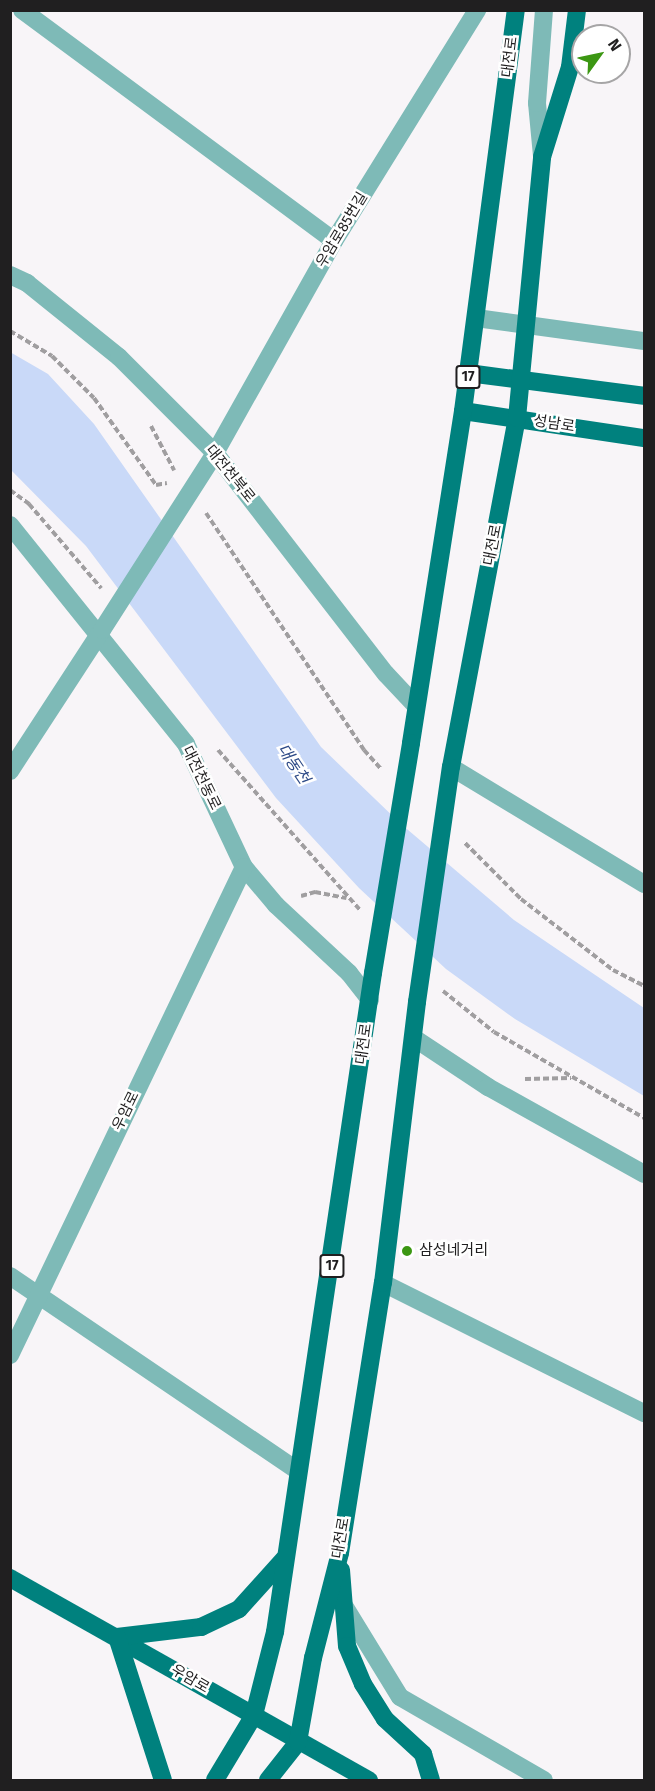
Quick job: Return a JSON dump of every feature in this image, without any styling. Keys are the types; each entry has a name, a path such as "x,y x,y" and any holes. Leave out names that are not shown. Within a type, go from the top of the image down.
{"main road":[{"name":"대전로","path":"215,1780 254,1715 275,1632 284,1558 374,973 463,411 516,10"},
{"name":"대전로","path":"268,1780 298,1742 313,1658 339,1552 383,1283 417,1002 451,767 517,418 528,323 542,157 570,67 577,10"},
{"path":"468,373 645,396"},
{"name":"성남로","path":"463,411 645,438"},
{"path":"339,1552 347,1646 363,1684 385,1719 423,1754 431,1780"},
{"path":"163,1780 117,1637 201,1627 238,1609 284,1558"},
{"name":"우암로","path":"10,1578 369,1780"}],"street":[{"path":"22,10 334,241"},
{"name":"우암로85번길","path":"101,632 215,453 334,241 477,10"},
{"path":"542,157 537,104 544,10"},
{"name":"대전천북로","path":"10,275 27,283 119,357 215,453 386,674 416,706"},
{"path":"476,318 528,323 645,341"},
{"name":"대전천동로","path":"10,525 101,632 186,744 244,867 276,905 349,973 370,1000"},
{"path":"10,771 101,632"},
{"path":"451,767 645,884"},
{"name":"우암로","path":"10,1355 36,1296 244,867"},
{"path":"414,1038 488,1087 645,1174"},
{"path":"10,1276 36,1296 298,1471"},
{"path":"383,1283 645,1413"},
{"path":"343,1605 400,1697 544,1780"}],"path":[{"path":"10,331 52,356 94,398 156,484 173,482"},
{"path":"10,490 29,504 108,598"},
{"path":"201,505 226,538 364,750 388,776"},
{"path":"212,744 347,898 364,914"},
{"path":"456,836 521,899 614,970 645,986"},
{"path":"276,905 315,892 347,898"},
{"path":"441,989 494,1032 645,1118"},
{"path":"488,1087 539,1076 574,1079"}],"water":[{"name":"대동천","path":"10,352 48,374 94,424 321,747 401,824 514,920 644,1008 644,1096 515,1019 446,969 359,888 276,798 86,546 11,470"}],"place":[{"name":"삼성네거리","path":"407,1251"}]}
